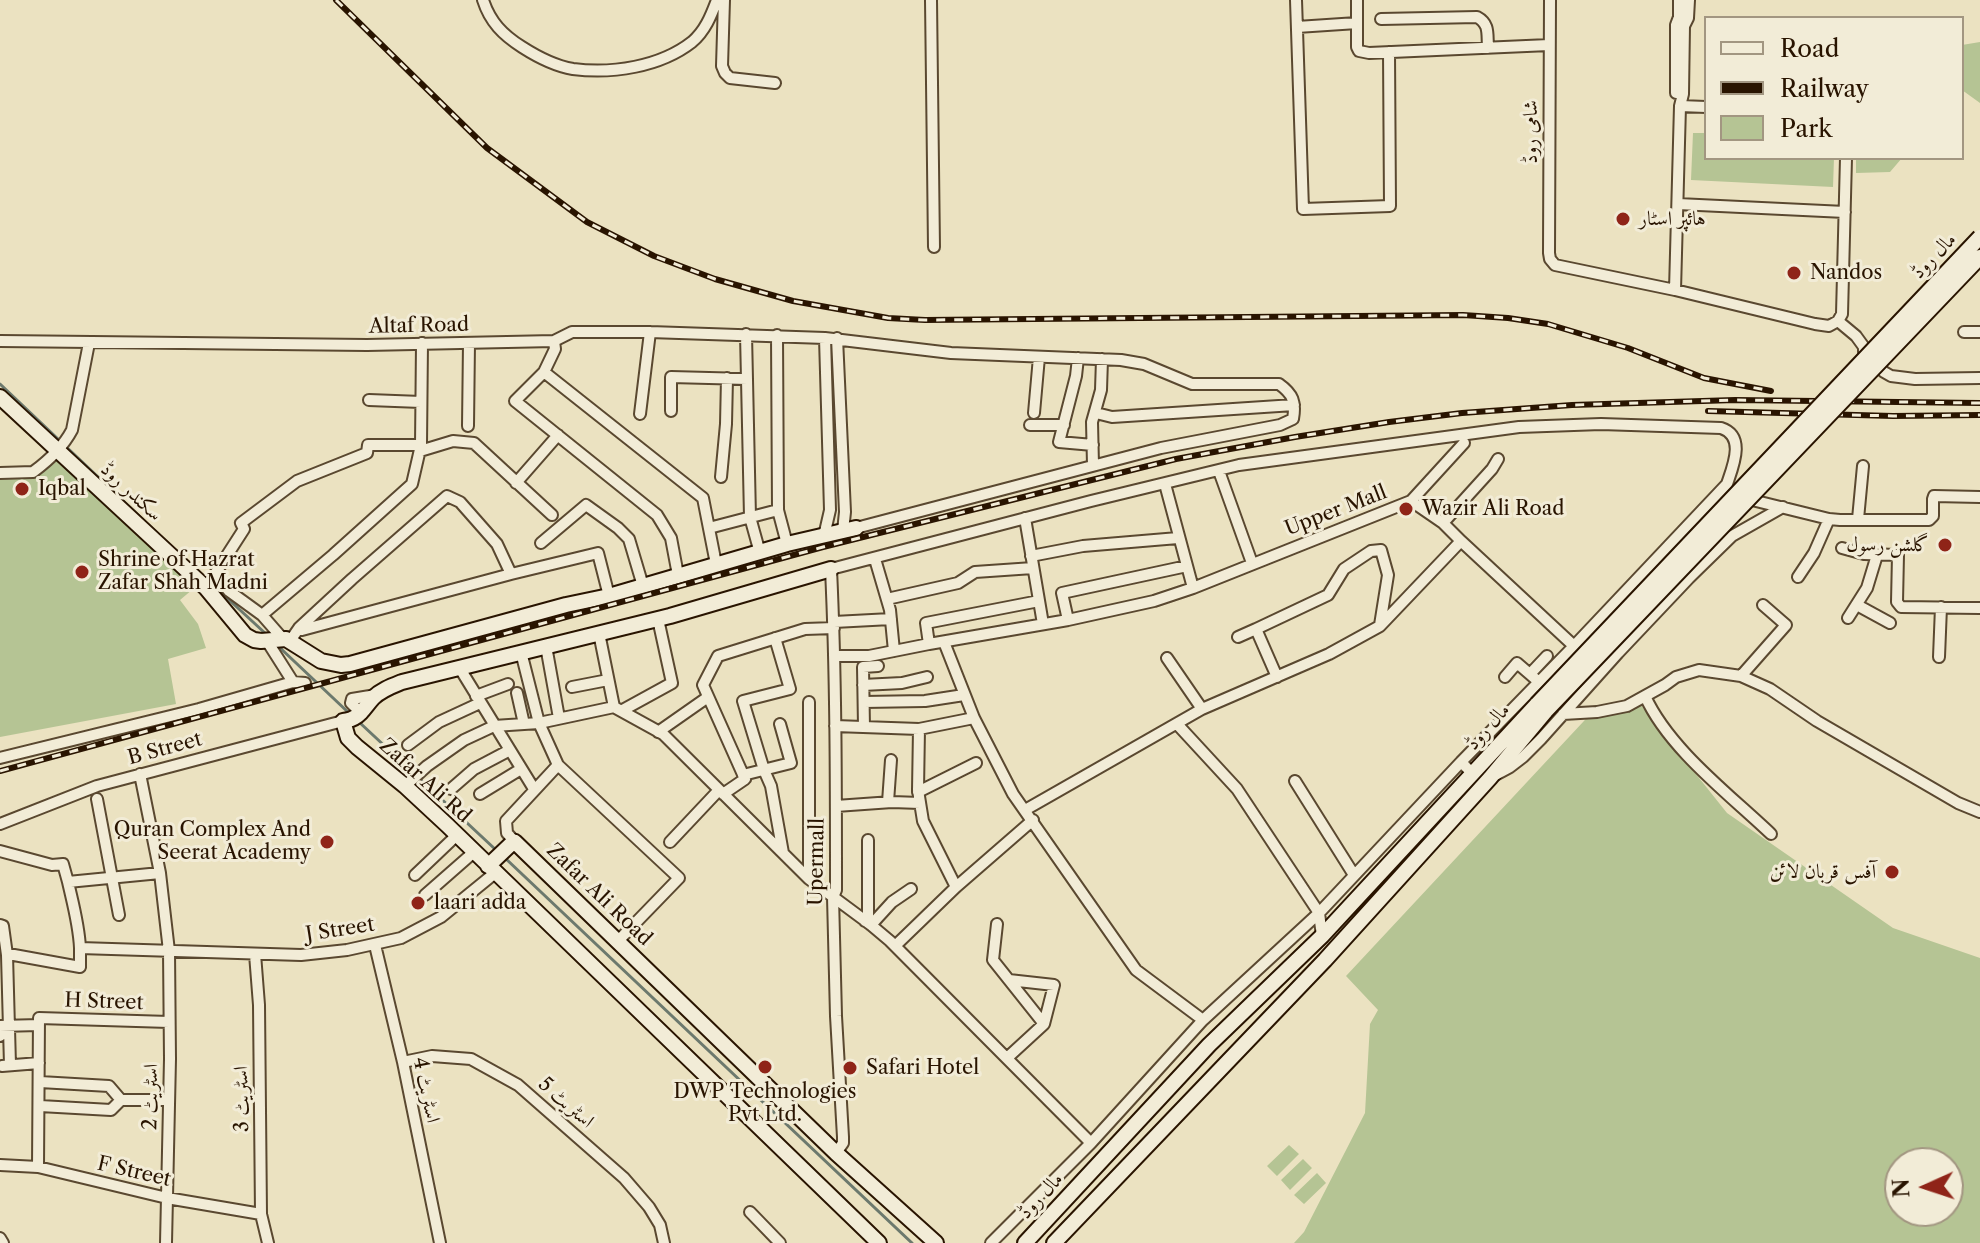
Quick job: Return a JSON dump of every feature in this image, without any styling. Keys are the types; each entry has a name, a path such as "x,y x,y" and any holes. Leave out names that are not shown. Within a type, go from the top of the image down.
{"street":[{"path":"483,0 498,29 536,56 571,69 647,65 679,50 702,31 717,0"},
{"path":"724,0 722,66 725,73 730,78 775,83"},
{"path":"931,0 934,247"},
{"path":"1296,0 1303,209 1390,206 1389,52"},
{"path":"1357,0 1359,51 1549,45"},
{"name":"شامی روڈ","path":"1550,0 1549,253 1552,262 1559,267 1675,290"},
{"path":"1679,0 1676,95 1680,106"},
{"path":"1689,0 1688,18 1684,26 1680,106 1675,290 1815,324 1829,326 1838,321 1842,314 1846,160"},
{"path":"1381,19 1477,17 1487,25 1488,48"},
{"path":"1297,27 1357,23"},
{"path":"1680,106 1704,107"},
{"path":"1678,204 1845,212"},
{"name":"مال روڈ","path":"1054,1243 1325,960 1490,778 1541,707 1980,237"},
{"name":"مال روڈ","path":"1025,1243 1209,1045 1322,936 1473,774 1980,257"},
{"path":"1838,321 1861,342 1864,352 1891,376 1915,379 1980,378"},
{"name":"Altaf Road","path":"0,341 367,345 554,341 572,332 777,335 837,338 951,353 1121,360 1144,364 1192,384 1279,384 1289,391 1294,405"},
{"path":"640,414 650,332"},
{"path":"1964,332 1980,332"},
{"path":"746,334 750,517 760,553"},
{"path":"777,335 778,510 787,544"},
{"path":"824,536 830,510 825,338"},
{"path":"837,338 845,512 850,529 1161,448 1280,425 1293,419 1294,405 1112,417 1096,413"},
{"path":"554,341 555,349 544,372 515,401 657,515 671,538 678,575"},
{"path":"0,473 33,472 68,437 89,343"},
{"path":"262,615 412,484 420,448 422,343"},
{"path":"468,426 469,343"},
{"path":"1034,413 1039,357"},
{"path":"1078,358 1059,442 1093,445"},
{"path":"1093,465 1092,422 1101,390 1102,359"},
{"path":"544,372 703,498 716,564"},
{"path":"671,411 671,377 747,379"},
{"path":"721,477 727,378"},
{"name":"سکندر روڈ","path":"0,397 210,581 245,635 254,640 282,638 321,661 341,665 609,596 787,544 850,529"},
{"path":"369,400 421,402"},
{"path":"354,718 376,695 402,682 658,619 831,569 1239,465 1519,427 1601,424 1728,430 1734,437 1736,455 1727,484 1574,646 1535,678 1319,913 1203,1020 1091,1143 991,1243"},
{"path":"1030,425 1064,425"},
{"path":"516,483 558,435"},
{"path":"0,758 299,683 282,638 262,615 210,581 244,529 241,523 297,481 367,453 368,445 420,448 453,441 474,443 552,515"},
{"path":"1411,501 1464,443"},
{"path":"1443,523 1498,459"},
{"path":"1858,519 1863,466"},
{"path":"1219,471 1252,563"},
{"path":"1165,484 1193,588"},
{"path":"1727,484 1756,501 1829,519 1929,520 1933,516 1934,496 1980,497"},
{"path":"282,638 447,496 460,502 497,544 511,574"},
{"name":"Upper Mall","path":"835,656 869,656 1154,601 1411,501 1443,523 1574,646"},
{"path":"541,543 586,505 629,539 643,586"},
{"path":"1490,778 1523,757 1618,653 1732,536 1783,507"},
{"path":"709,528 778,510"},
{"path":"1025,518 1043,624"},
{"path":"1798,577 1814,553 1829,519"},
{"path":"1031,556 1083,546 1178,538"},
{"path":"1025,810 1202,709 1329,654 1380,626 1461,541"},
{"path":"1842,548 1864,554 1897,555 1897,602 1901,607 1980,608"},
{"path":"1238,637 1328,595 1344,569 1371,551 1378,550 1383,554 1388,575 1380,626"},
{"path":"282,638 302,630 598,553 609,596"},
{"path":"1848,618 1867,588 1877,555"},
{"path":"875,559 887,599 894,651"},
{"path":"1068,620 1062,593 1187,566"},
{"path":"887,599 958,583 975,572 1033,568"},
{"name":"Upermall","path":"831,569 836,806 836,890 833,897 843,1137 843,1143 836,1153"},
{"path":"929,644 926,623 1039,601"},
{"path":"1741,676 1786,625 1763,605"},
{"path":"1857,605 1890,623"},
{"path":"1939,657 1941,607"},
{"path":"409,782 464,740 494,726 539,723 618,709 672,683 658,619"},
{"path":"670,842 721,792 745,779 703,685 718,656 805,629 891,619"},
{"path":"1256,629 1277,677"},
{"path":"599,633 608,680 618,709 658,732 809,879 895,946 1091,1143"},
{"path":"775,638 790,689 743,701 771,786 783,853"},
{"path":"944,642 974,718 1013,794 1136,970 1203,1020"},
{"path":"546,646 559,718"},
{"path":"521,652 539,723 558,765 679,878 618,941"},
{"path":"1535,678 1547,656"},
{"path":"1167,658 1202,709"},
{"path":"1505,677 1517,663 1535,678"},
{"path":"864,727 863,667 878,666"},
{"path":"459,667 534,789"},
{"path":"1563,714 1627,706 1676,677 1699,670 1741,676 1770,689 1817,721 1958,803 1980,812"},
{"path":"863,685 902,683 927,677"},
{"path":"572,687 608,680"},
{"path":"408,745 439,722 508,684"},
{"path":"517,693 524,724"},
{"path":"864,702 925,701 964,695"},
{"path":"1645,696 1670,737 1771,834"},
{"path":"658,732 708,697"},
{"path":"809,702 809,879"},
{"name":"B Street","path":"0,826 97,786 354,718"},
{"name":"Zafar Ali Rd","path":"354,718 348,738 409,782 457,835 493,866"},
{"path":"835,726 919,729 974,718"},
{"path":"743,775 791,763 780,724"},
{"path":"1177,724 1237,789 1319,913 1322,936"},
{"path":"919,729 919,797 923,821 956,887"},
{"path":"451,789 474,769 510,750"},
{"path":"888,802 891,760"},
{"path":"1461,762 1473,774"},
{"path":"836,806 919,797 976,763"},
{"path":"558,765 506,821 512,844 493,866 879,1243"},
{"path":"480,794 521,769"},
{"name":"اسٹریٹ 2","path":"140,774 160,873 169,951 166,1243"},
{"path":"1295,781 1354,875"},
{"path":"97,799 119,915"},
{"path":"895,946 956,887 1033,820"},
{"path":"415,875 457,835"},
{"path":"868,840 868,923"},
{"name":"Zafar Ali Road","path":"512,844 618,941 836,1153 936,1243"},
{"path":"0,851 52,865 63,864 79,923 80,967 7,955"},
{"path":"425,895 474,852"},
{"name":"J Street","path":"80,948 301,955 375,945 401,938 441,917 493,866"},
{"path":"68,882 160,873"},
{"path":"868,923 911,889"},
{"path":"1319,913 1339,918"},
{"path":"997,924 993,960 1044,1024"},
{"path":"0,925 3,926 7,955 9,1026 6,1066 39,1063"},
{"name":"اسٹریٹ 4","path":"375,945 403,1062 440,1243"},
{"name":"اسٹریٹ 3","path":"255,954 259,1005 261,1214 268,1243"},
{"path":"1007,1058 1044,1024 1054,985 1009,980"},
{"path":"38,1167 39,1022"},
{"name":"H Street","path":"9,1026 39,1022 169,1022"},
{"path":"0,1036 0,1026 9,1026"},
{"name":"اسٹریٹ 5","path":"403,1062 432,1056 471,1059 518,1085 624,1178 649,1207 660,1225 664,1243"},
{"path":"40,1082 109,1086 121,1100"},
{"path":"40,1106 111,1110 121,1100 169,1100"},
{"name":"F Street","path":"0,1165 38,1167 167,1198 261,1214"},
{"path":"1030,1204 1047,1218"},
{"path":"750,1212 780,1243"},
{"path":"0,1238 3,1243"}],"green space":[{"path":"1980,42 1980,103 1964,91 1964,45"},
{"path":"1693,133 1704,133 1704,160 1834,160 1833,187 1691,180"},
{"path":"1856,160 1900,160 1890,172 1856,173"},
{"path":"61,452 199,584 180,600 198,624 206,648 168,659 176,704 0,737 0,475 33,474"},
{"path":"1640,704 1727,813 1893,928 1980,958 1980,1243 1294,1243 1304,1232 1365,1113 1370,1024 1378,1010 1346,976 1597,707"},
{"path":"1289,1145 1299,1154 1277,1176 1267,1166"},
{"path":"1303,1159 1312,1168 1290,1190 1281,1180"},
{"path":"1317,1173 1326,1183 1304,1204 1294,1195"}],"waterway":[{"path":"0,384 175,550"},
{"path":"213,585 266,634"},
{"path":"277,645 350,714"},
{"path":"359,722 496,850"},
{"path":"505,858 912,1243"}],"railway":[{"path":"336,0 487,148 587,222 654,256 715,279 793,301 888,318 925,320 1463,315 1508,318 1548,324 1628,348 1704,378 1771,391"},
{"path":"0,771 823,547 1176,459 1389,422 1572,405 1735,400 1980,403"},
{"path":"1708,411 1980,415"}],"place":[{"name":"ہائپر اسٹار","path":"1623,219"},
{"name":"Nandos","path":"1794,273"},
{"name":"Iqbal","path":"22,489"},
{"name":"Wazir Ali Road","path":"1406,509"},
{"name":"گلشن رسول","path":"1945,545"},
{"name":"Shrine of Hazrat Zafar Shah Madni","path":"82,572"},
{"name":"Quran Complex And Seerat Academy","path":"327,842"},
{"name":"آفس قربان لائن","path":"1892,872"},
{"name":"laari adda","path":"418,903"},
{"name":"DWP Technologies Pvt Ltd.","path":"765,1067"},
{"name":"Safari Hotel","path":"850,1068"}]}
